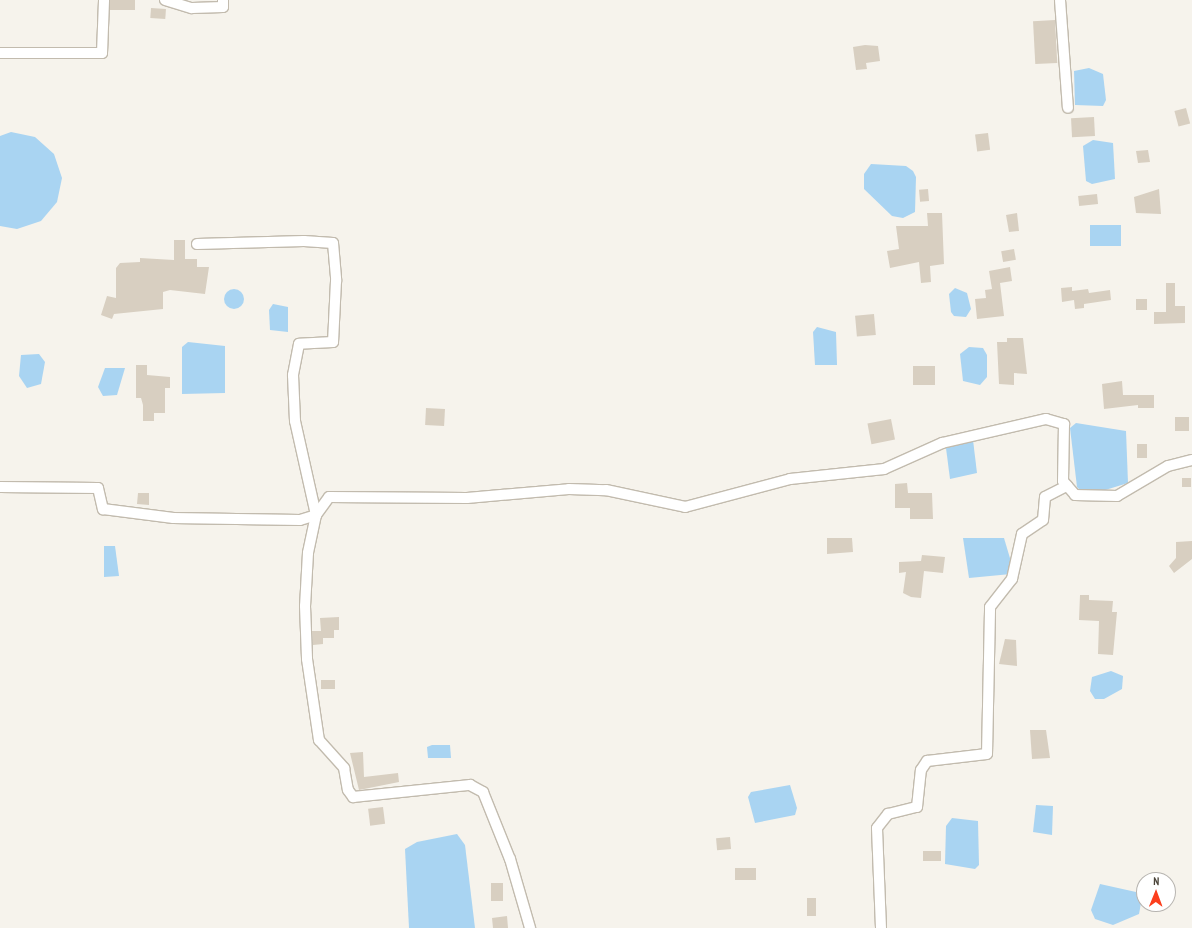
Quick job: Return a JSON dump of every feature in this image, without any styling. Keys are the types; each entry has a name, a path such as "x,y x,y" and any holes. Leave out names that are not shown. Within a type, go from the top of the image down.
{"street":[{"path":"0,53 102,53 104,0"},
{"path":"165,0 192,8 223,7 223,0"},
{"path":"1060,0 1068,108"},
{"path":"197,244 304,240 333,244 336,281 333,342 299,344 293,375 295,421 316,516"},
{"path":"530,928 510,859 483,792 463,786 353,797 348,790 344,768 319,740 307,659 305,606 308,553 316,516 329,497 467,498 569,489 606,490 668,505 690,506 790,479 884,469 942,443 1046,419 1064,424 1063,481 1075,495 1117,496 1168,466 1192,460"},
{"path":"881,928 877,828 888,814 917,807 921,770 927,761 987,754 990,607 1012,579 1022,534 1043,520 1045,497 1067,486"},
{"path":"0,487 98,488 103,509 173,518 300,520 316,516"}],"water":[{"path":"1089,68 1103,74 1106,100 1103,106 1075,105 1074,71"},
{"path":"11,132 35,137 54,154 62,178 57,202 41,221 17,229 0,226 0,136"},
{"path":"1093,140 1113,143 1115,179 1092,184 1086,181 1083,146"},
{"path":"871,164 906,166 913,171 916,177 915,212 903,218 892,216 864,189 864,174"},
{"path":"1090,225 1121,225 1121,246 1090,246"},
{"path":"955,288 967,293 971,309 966,317 954,316 951,312 949,294"},
{"path":"234,289 241,292 244,299 241,306 234,309 227,306 224,299 227,292"},
{"path":"273,304 288,307 288,332 270,330 269,310"},
{"path":"817,327 836,332 837,365 815,365 813,332"},
{"path":"188,342 225,346 225,393 182,394 182,347"},
{"path":"969,347 983,348 987,355 987,377 980,385 963,381 960,354"},
{"path":"39,354 45,362 41,384 27,388 19,376 21,355"},
{"path":"105,368 125,368 117,395 103,396 98,387"},
{"path":"1076,423 1126,431 1128,483 1102,491 1081,491 1077,487 1070,428"},
{"path":"973,440 977,473 950,479 946,448"},
{"path":"963,538 1004,538 1012,565 1011,574 969,578"},
{"path":"104,546 115,546 119,576 104,577"},
{"path":"1111,671 1123,676 1122,689 1104,699 1095,699 1090,691 1092,677"},
{"path":"432,745 450,745 451,758 428,758 427,747"},
{"path":"790,785 797,808 795,815 755,823 748,797 751,792"},
{"path":"1036,805 1053,806 1052,835 1033,832"},
{"path":"952,818 978,821 979,865 975,869 945,864 946,826"},
{"path":"457,834 465,845 475,928 409,928 405,849 417,842"},
{"path":"1100,884 1136,892 1136,912 1139,912 1139,914 1113,925 1095,919 1091,910"}],"building":[{"path":"110,0 135,0 135,10 110,10"},
{"path":"151,8 166,9 165,19 150,18"},
{"path":"1055,20 1057,63 1035,64 1033,21"},
{"path":"865,45 878,46 880,61 866,63 867,69 856,70 853,47"},
{"path":"1186,108 1190,123 1179,127 1174,111"},
{"path":"1094,117 1095,136 1072,137 1071,118"},
{"path":"988,133 990,150 977,151 975,135"},
{"path":"1148,150 1150,162 1138,163 1136,151"},
{"path":"928,189 929,201 920,202 919,190"},
{"path":"1159,189 1161,214 1136,213 1134,197"},
{"path":"1097,194 1098,204 1079,206 1078,196"},
{"path":"927,213 942,213 944,264 930,266 931,282 921,283 919,262 890,268 887,251 899,249 896,226 928,226"},
{"path":"1017,213 1019,231 1009,232 1006,215"},
{"path":"174,240 185,240 185,259 197,259 197,267 209,267 205,294 170,290 163,292 163,309 114,314 112,319 101,315 107,296 116,298 116,268 120,263 140,262 140,258 174,260"},
{"path":"1014,249 1016,260 1003,262 1001,251"},
{"path":"1010,267 1012,281 1000,283 1004,316 977,319 975,299 986,298 985,290 992,289 989,271"},
{"path":"1166,283 1175,283 1175,306 1185,306 1185,323 1154,324 1154,312 1166,312"},
{"path":"1072,287 1072,291 1088,289 1089,293 1110,290 1111,300 1084,304 1084,308 1075,309 1074,300 1062,302 1061,288"},
{"path":"1136,299 1147,299 1147,310 1136,310"},
{"path":"874,314 876,335 857,337 855,316"},
{"path":"1007,338 1023,338 1027,374 1014,373 1014,385 999,384 997,342 1007,342"},
{"path":"136,365 147,365 147,375 170,377 170,388 165,388 165,413 154,413 154,421 143,421 143,405 141,398 136,398"},
{"path":"913,366 935,366 935,385 913,385"},
{"path":"1122,381 1123,395 1154,395 1154,408 1138,408 1138,405 1104,409 1102,384"},
{"path":"426,408 445,409 444,426 425,425"},
{"path":"1175,417 1189,417 1189,431 1175,431"},
{"path":"891,419 895,440 871,444 867,424"},
{"path":"1137,444 1147,444 1147,458 1137,458"},
{"path":"1182,478 1191,478 1191,487 1182,487"},
{"path":"907,483 908,493 932,493 933,519 910,519 910,508 895,508 895,484"},
{"path":"138,493 149,493 149,505 137,504"},
{"path":"827,538 852,538 853,552 827,554"},
{"path":"1192,541 1192,559 1174,573 1169,566 1176,558 1176,542"},
{"path":"922,555 945,557 943,573 924,571 921,598 911,597 903,593 906,572 899,573 899,562 921,561"},
{"path":"1080,595 1089,595 1089,600 1113,601 1112,612 1117,612 1113,655 1098,654 1099,621 1079,620"},
{"path":"339,617 339,630 334,630 334,638 323,638 323,644 313,645 312,631 321,631 320,618"},
{"path":"1005,639 1016,640 1017,666 999,664"},
{"path":"321,680 335,680 335,689 321,689"},
{"path":"1030,730 1046,730 1050,758 1032,759"},
{"path":"363,752 364,777 398,773 399,782 359,790 350,753"},
{"path":"383,807 385,824 370,826 368,809"},
{"path":"730,837 731,849 717,850 716,838"},
{"path":"923,851 941,851 941,861 923,861"},
{"path":"735,868 756,868 756,880 735,880"},
{"path":"491,883 503,883 503,901 491,901"},
{"path":"807,898 816,898 816,916 807,916"},
{"path":"507,916 508,928 493,928 492,918"}]}
